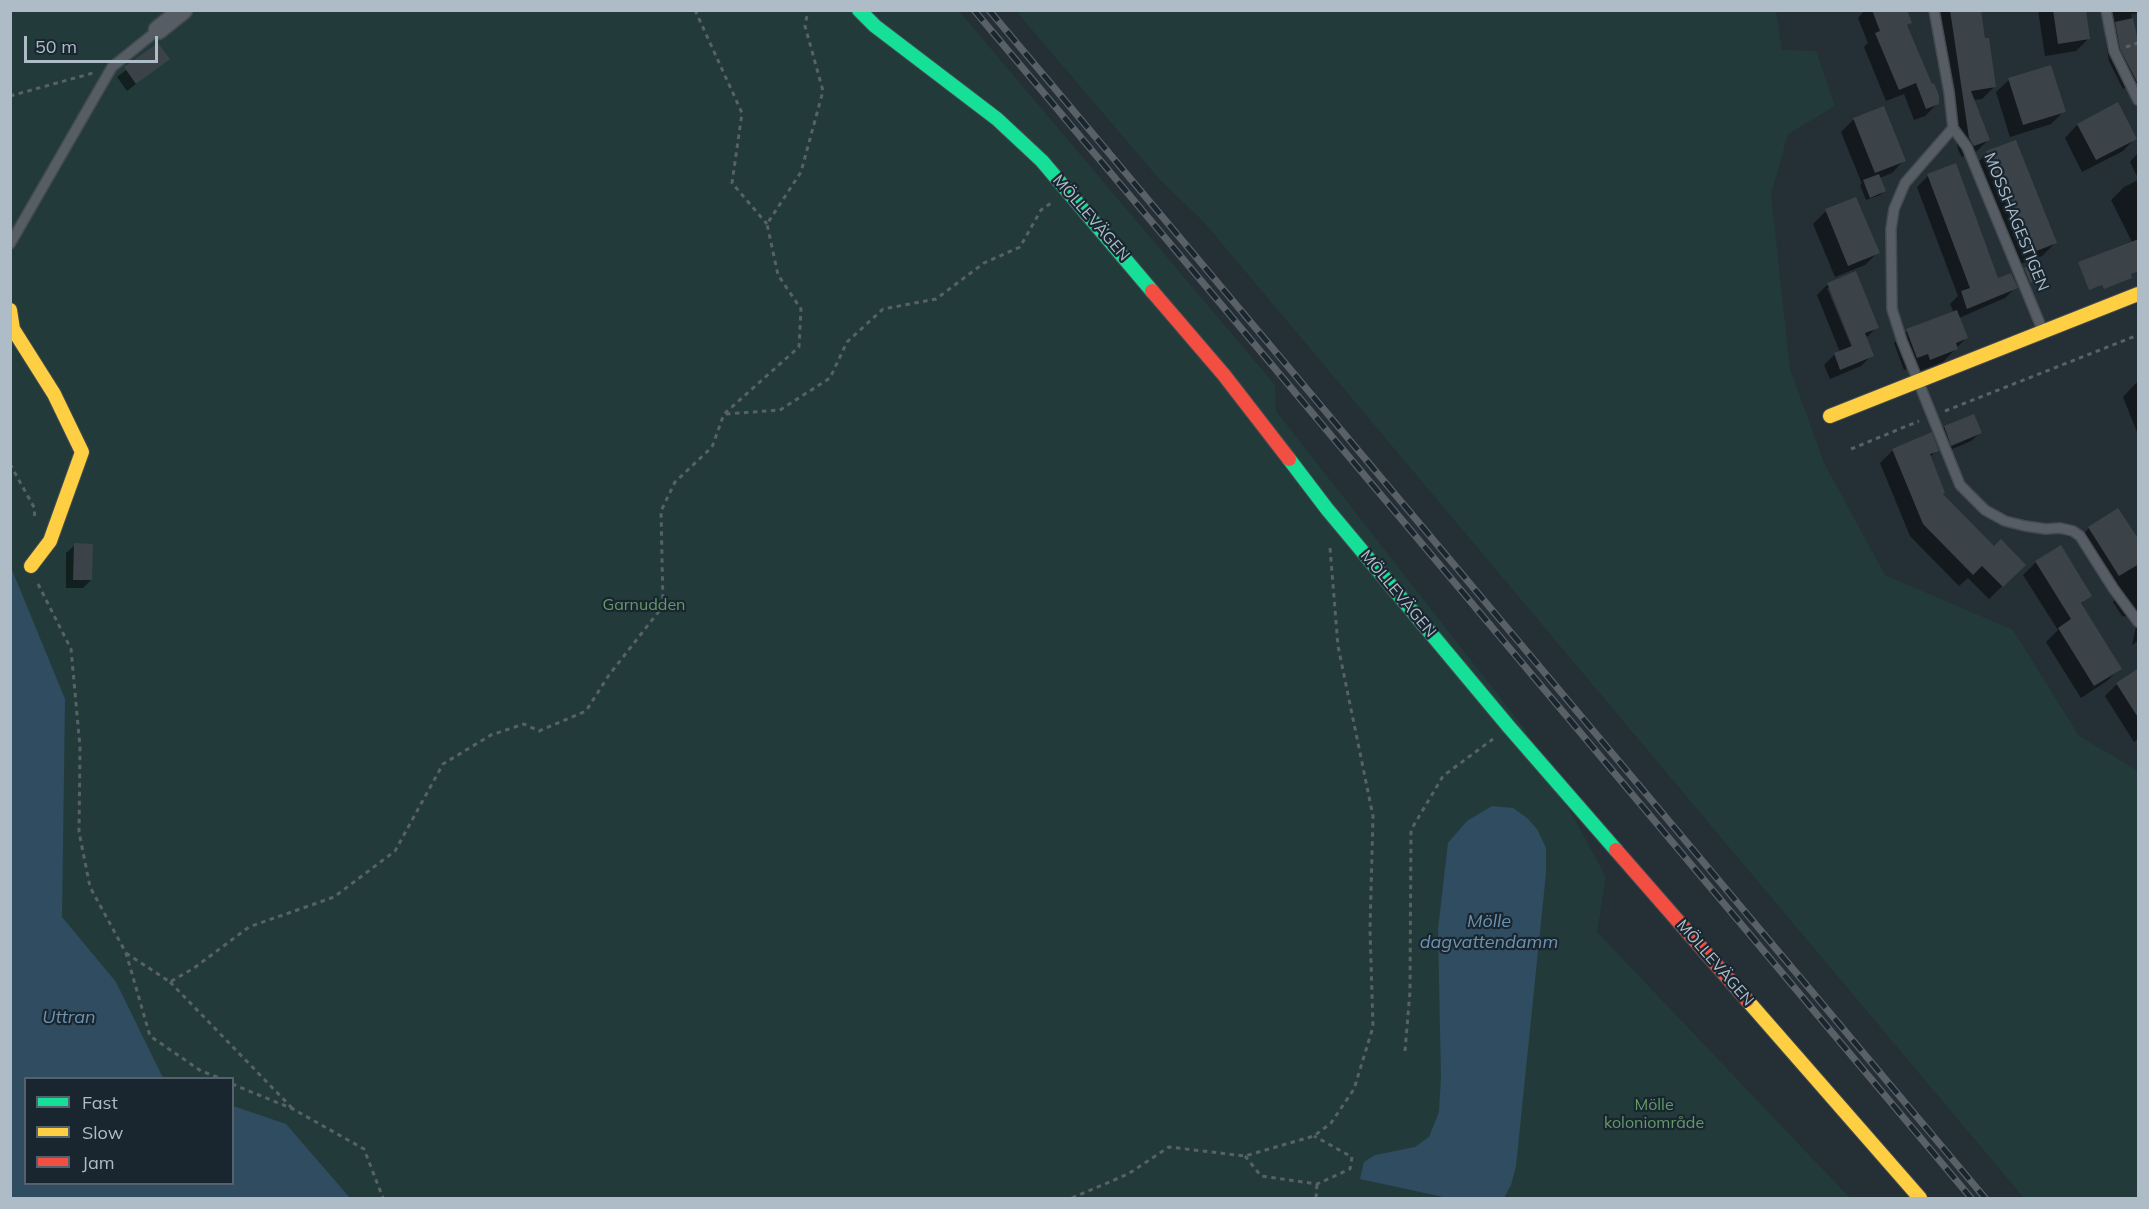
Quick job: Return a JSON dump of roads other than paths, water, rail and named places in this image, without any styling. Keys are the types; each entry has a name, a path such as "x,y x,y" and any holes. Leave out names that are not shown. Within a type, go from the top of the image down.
{"street":[{"path":"158,30 183,10"},
{"name":"MÖLLEVÄGEN","path":"859,10 875,26 997,119 1042,161 1224,375 1327,509 1509,727 1920,1198"},
{"path":"1830,416 2139,294"},
{"path":"10,310 13,329 54,394 82,452 50,541 31,566"}],"lane":[{"name":"MOSSHAGESTIGEN","path":"1934,10 1953,128 1967,147 2043,331"},
{"path":"2106,10 2117,60 2139,100"},
{"path":"10,244 112,67 158,30"},
{"path":"1953,128 1905,183 1894,209 1891,229 1892,309 1918,381 1960,484 1970,496 1985,510 2005,521 2046,529 2060,528 2073,531 2080,536 2113,588 2137,617"}],"water":[{"name":"Uttran","path":"10,565 65,699 62,917 116,982 163,1077 24,1077 24,1185 234,1185 234,1106 286,1124 350,1198 11,1198"},
{"name":"Mölle dagvattendamm","path":"1492,806 1513,808 1527,818 1537,829 1546,848 1546,873 1516,1166 1511,1185 1504,1198 1448,1198 1360,1179 1364,1162 1375,1155 1415,1147 1429,1137 1439,1112 1441,1077 1438,929 1448,843 1467,821"}],"railway":[{"path":"974,10 1971,1198"},
{"path":"989,10 1985,1198"}],"park label":[{"name":"Garnudden","path":"644,605"},
{"name":"Mölle koloniområde","path":"1654,1114"}]}
